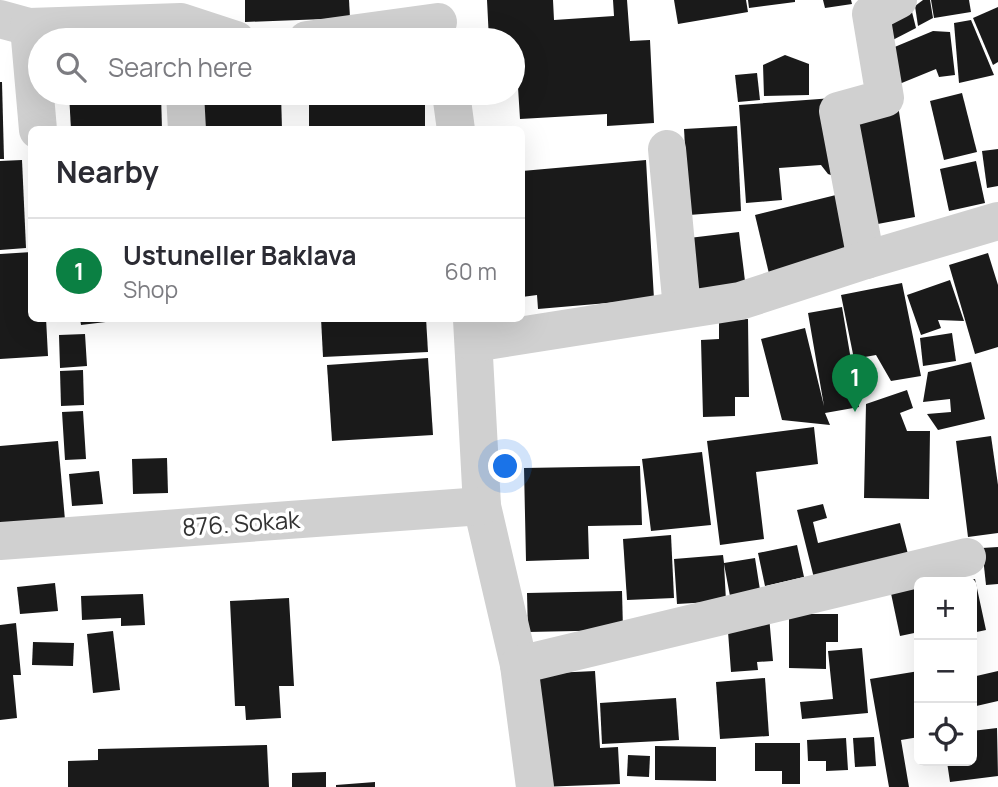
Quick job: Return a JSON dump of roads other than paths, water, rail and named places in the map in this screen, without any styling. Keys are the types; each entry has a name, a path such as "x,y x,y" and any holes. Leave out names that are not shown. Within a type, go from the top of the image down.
{"street":[{"path":"866,260 838,111 885,98 871,14 898,0"},
{"path":"388,28 435,21"},
{"path":"28,85 14,23 118,28"},
{"path":"32,105 37,126"},
{"path":"186,105 187,126"},
{"path":"453,105 455,126"},
{"path":"667,149 682,309"},
{"path":"535,787 519,665 482,506 473,331 740,301 998,221"},
{"name":"876. Sokak","path":"0,541 482,506"},
{"path":"519,665 967,557"}],"place":[{"name":"Ustuneller Baklava","path":"855,412"}]}
